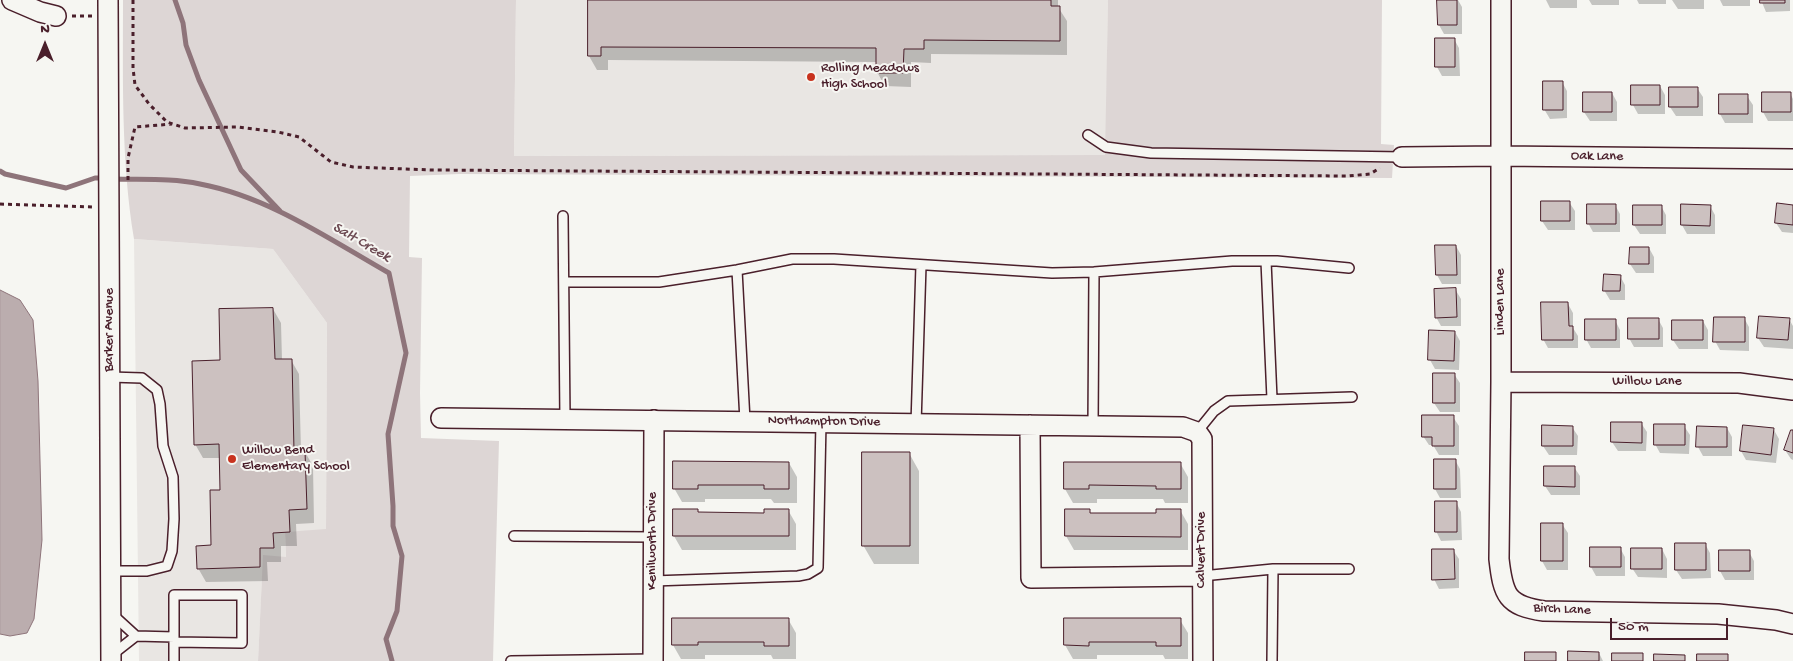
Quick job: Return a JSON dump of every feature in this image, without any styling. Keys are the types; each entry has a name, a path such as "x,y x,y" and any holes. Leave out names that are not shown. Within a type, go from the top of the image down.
{"street":[{"path":"12,0 40,12 56,16"},
{"name":"Barker Avenue","path":"108,0 111,658"},
{"name":"Linden Lane","path":"1501,0 1502,382 1499,559 1500,574 1506,592 1512,600"},
{"name":"Oak Lane","path":"1402,157 1500,156 1793,159"},
{"name":"Willow Lane","path":"1502,382 1739,383 1793,390"},
{"name":"Northampton Drive","path":"441,418 1183,427 1200,436"},
{"name":"Kenilworth Drive","path":"653,660 654,420"},
{"path":"1030,425 1031,578 1202,576"},
{"name":"Calvert Drive","path":"1200,436 1203,661"},
{"name":"Birch Lane","path":"1512,600 1518,606 1544,612 1718,614 1776,620 1793,624"}],"lane":[{"path":"1088,134 1106,147 1151,153 1402,157"},
{"path":"563,216 565,419"},
{"path":"564,282 658,282 792,260 834,260 1052,272 1094,272 1232,260 1349,268"},
{"path":"1266,261 1272,399"},
{"path":"916,424 921,265"},
{"path":"737,270 745,421"},
{"path":"1094,272 1094,426"},
{"path":"110,377 142,378 157,390 163,446 173,477 174,518 172,551 167,566 147,571 111,571"},
{"path":"1200,436 1214,411 1228,401 1352,398"},
{"path":"653,580 798,576 808,574 818,568 821,422"},
{"path":"514,536 653,536"},
{"path":"1202,576 1273,569 1349,568"},
{"path":"1272,661 1273,569"},
{"path":"111,612 136,636 174,640 242,643 242,595 174,595 174,640 174,661"},
{"path":"111,658 122,646 136,636"},
{"path":"511,661 653,660"}],"path":[{"path":"133,0 133,68 135,84 149,104 166,122 185,128 237,127 278,132 299,137 331,162 353,166 432,170 1348,176 1370,174 1402,157"},
{"path":"128,186 128,158 135,127 173,124"},
{"path":"0,204 92,207 109,200"}],"shaded area":[{"path":"123,0 516,0 514,156 1105,155 1108,0 1382,0 1381,144 1394,145 1392,178 459,174 410,176 409,257 422,258 421,438 499,441 493,661 258,661 263,555 286,557 285,532 326,529 327,323 273,249 134,239 125,149"},
{"name":"Rolling Meadows High School","path":"516,0 1108,0 1106,155 514,156"},
{"name":"Willow Bend Elementary School","path":"134,239 273,249 327,323 326,530 285,532 286,557 262,579 258,661 139,661"},
{"path":"0,290 20,300 33,320 38,381 42,540 34,619 27,633 10,636 0,634"}],"building":[{"path":"588,0 1051,0 1051,6 1060,6 1060,41 924,40 924,49 904,49 903,73 876,73 876,48 601,47 601,56 588,56"},
{"path":"1437,0 1457,0 1457,25 1438,25"},
{"path":"1760,0 1785,0 1785,3 1760,3"},
{"path":"1435,38 1455,38 1455,67 1435,67"},
{"path":"1543,81 1563,81 1563,110 1543,110"},
{"path":"1631,85 1660,85 1660,105 1631,105"},
{"path":"1669,87 1698,87 1698,107 1669,107"},
{"path":"1583,92 1612,92 1612,112 1583,112"},
{"path":"1762,92 1791,92 1791,112 1762,112"},
{"path":"1719,94 1748,94 1748,114 1719,114"},
{"path":"1541,201 1570,201 1570,221 1541,221"},
{"path":"1777,203 1793,205 1793,225 1775,223"},
{"path":"1587,204 1616,204 1616,224 1587,224"},
{"path":"1681,204 1711,205 1710,226 1681,225"},
{"path":"1633,205 1662,205 1662,225 1633,225"},
{"path":"1435,245 1456,245 1457,275 1436,275"},
{"path":"1630,247 1649,247 1649,264 1629,264"},
{"path":"1604,274 1621,275 1620,291 1603,291"},
{"path":"1456,288 1457,317 1435,318 1434,289"},
{"path":"1541,302 1568,302 1569,326 1573,326 1573,340 1542,340"},
{"path":"273,308 275,359 292,359 294,451 305,451 307,509 289,510 290,532 273,533 274,548 260,548 260,567 197,569 196,546 211,545 210,490 220,490 219,444 194,445 192,361 220,360 219,309"},
{"path":"1759,316 1790,318 1788,340 1757,338"},
{"path":"1714,317 1745,317 1745,342 1713,342"},
{"path":"1628,318 1659,318 1659,339 1628,339"},
{"path":"1585,319 1616,319 1616,340 1585,340"},
{"path":"1672,320 1703,320 1703,340 1672,340"},
{"path":"1429,330 1455,331 1454,361 1428,360"},
{"path":"1433,373 1455,373 1455,403 1433,403"},
{"path":"1422,415 1454,415 1454,446 1432,446 1432,437 1422,437"},
{"path":"1611,422 1642,422 1642,443 1611,442"},
{"path":"1654,424 1685,424 1685,445 1654,445"},
{"path":"1542,425 1573,426 1573,446 1542,446"},
{"path":"1743,425 1774,428 1771,455 1740,451"},
{"path":"1697,426 1727,427 1727,447 1696,447"},
{"path":"1791,430 1793,430 1793,453 1784,450"},
{"path":"862,452 910,452 910,546 862,546"},
{"path":"1434,459 1456,459 1456,489 1434,489"},
{"path":"673,461 789,462 789,489 764,489 764,485 698,485 698,489 673,489"},
{"path":"1064,462 1181,462 1181,489 1156,489 1156,486 1089,485 1089,489 1064,489"},
{"path":"1544,466 1575,466 1575,487 1544,486"},
{"path":"1435,501 1457,501 1457,532 1435,532"},
{"path":"673,509 698,509 698,512 764,513 764,509 789,509 789,536 673,536"},
{"path":"1065,509 1090,509 1090,513 1156,513 1156,509 1181,509 1181,537 1065,536"},
{"path":"1541,523 1563,523 1563,561 1541,561"},
{"path":"1675,543 1706,543 1706,570 1675,570"},
{"path":"1590,547 1621,547 1621,567 1590,567"},
{"path":"1631,548 1662,548 1662,569 1631,569"},
{"path":"1432,549 1454,549 1455,579 1432,580"},
{"path":"1719,550 1750,550 1750,571 1719,571"},
{"path":"672,618 789,618 789,646 764,646 764,642 698,642 698,645 672,645"},
{"path":"1064,618 1181,618 1181,646 1156,646 1156,642 1089,642 1089,646 1064,645"},
{"path":"1568,651 1599,652 1599,661 1568,661"},
{"path":"1525,652 1556,652 1556,661 1525,661"},
{"path":"1612,653 1643,653 1643,661 1612,661"},
{"path":"1654,654 1685,655 1685,661 1654,661"},
{"path":"1697,654 1728,654 1728,661 1697,661"}],"waterway":[{"path":"175,0 183,23 186,45 199,80 241,170 280,211"},
{"name":"Salt Creek","path":"0,171 5,174 66,188 95,178 104,178"},
{"name":"Salt Creek","path":"113,179 178,181 225,190 274,209 298,221 389,273 406,353 388,434 393,526 402,556 397,611 386,639 392,661"}],"place":[{"name":"Rolling Meadows High School","path":"811,77"},
{"name":"Willow Bend Elementary School","path":"232,459"}]}
